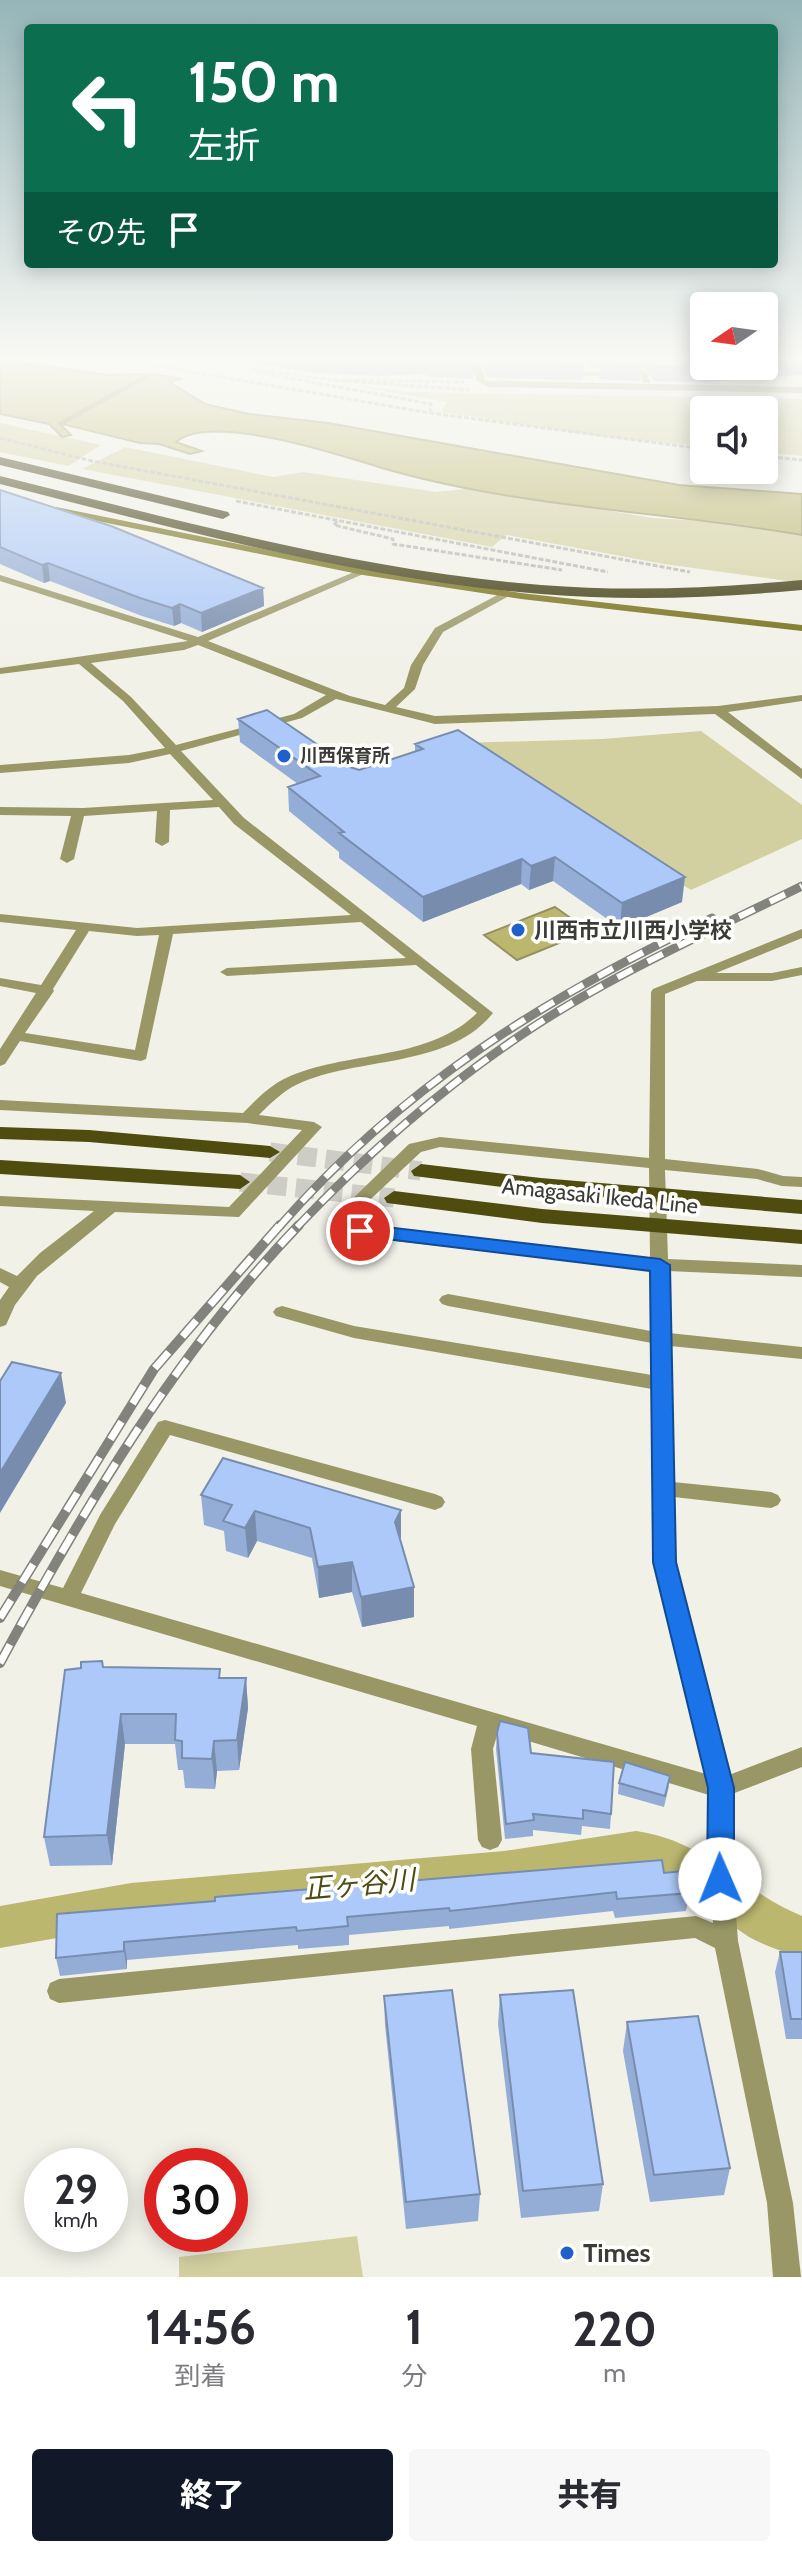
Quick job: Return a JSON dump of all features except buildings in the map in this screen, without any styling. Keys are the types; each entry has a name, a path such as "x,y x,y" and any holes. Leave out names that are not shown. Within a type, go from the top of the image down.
{"highway":[{"path":"9,463 242,520"},
{"path":"0,470 393,558 508,576 624,583 714,581 802,574"},
{"path":"0,480 284,546"},
{"path":"0,489 442,578 569,592 692,594 802,585"},
{"path":"332,542 393,558"}],"main road":[{"path":"0,1133 89,1136 270,1152"},
{"path":"0,1167 240,1182"},
{"name":"Amagasaki Ikeda Line","path":"421,1171 541,1185 802,1207"},
{"name":"Amagasaki Ikeda Line","path":"394,1198 542,1216 802,1237"}],"street":[{"path":"47,508 363,572 505,594 802,628"},
{"path":"0,671 184,647 363,572"},
{"path":"0,578 198,641 334,695 435,720 718,710 802,698"},
{"path":"387,709 409,689 417,665 439,630 505,594"},
{"path":"81,660 127,699 239,821 486,1013 478,1024 402,1053 291,1081 262,1101 247,1118"},
{"path":"0,769 129,759 175,749 298,716 334,695"},
{"path":"718,710 802,775"},
{"path":"0,811 78,813 222,803"},
{"path":"162,842 164,806"},
{"path":"67,859 78,813"},
{"path":"0,918 137,932 364,918"},
{"path":"0,1061 85,927"},
{"path":"18,1036 141,1056 167,931"},
{"path":"787,2277 780,2203 726,1930 720,1879 721,1788 665,1562 657,1172 658,992 802,933"},
{"path":"227,972 420,961"},
{"path":"693,978 772,977 802,971"},
{"path":"0,982 47,991"},
{"path":"0,1105 247,1118 314,1127 233,1213 0,1201"},
{"path":"802,1182 657,1172 440,1142 415,1148 350,1209 360,1231 660,1255 802,1271"},
{"path":"0,1321 2,1311 36,1266 111,1207"},
{"path":"0,1274 21,1286"},
{"path":"448,1300 662,1339 802,1353"},
{"path":"282,1312 354,1332 663,1384"},
{"path":"69,1597 107,1520 165,1427 435,1502"},
{"path":"664,1489 771,1500"},
{"path":"0,1578 721,1788 802,1757"},
{"path":"490,1720 482,1749 490,1840"},
{"path":"59,1991 696,1927 726,1930"}],"path":[{"path":"104,463 702,574"},
{"path":"250,490 232,500 610,572"},
{"path":"322,518 339,506"}],"shaded area":[{"path":"93,463 205,463 273,477 303,472 436,492 475,488 652,518 725,522 802,535 802,583 664,564 506,535 492,547 82,469"},
{"path":"366,463 556,463 679,485 802,494 802,535 486,492"},
{"path":"701,731 802,805 802,839 691,890 459,743 602,739"},
{"path":"555,907 589,931 517,960 484,935"},
{"path":"357,2236 363,2277 179,2277 179,2257 248,2252 248,2249"}],"waterway":[{"name":"正ヶ谷川","path":"0,1927 131,1904 504,1871 636,1851 658,1854 712,1882 767,1923 802,1937"}],"tunnel":[{"path":"270,1152 421,1171"},
{"path":"240,1182 394,1198"}],"railway":[{"path":"297,1227 398,1130 508,1044 615,979 802,886"},
{"path":"279,1227 375,1130 479,1050 591,980 712,918"},
{"path":"0,1618 154,1369 280,1225"},
{"path":"0,1663 99,1490 172,1379 254,1274 299,1225"}],"place":[{"name":"川西保育所","path":"284,756"},
{"name":"川西市立川西小学校","path":"518,930"},
{"name":"Times","path":"567,2253"}],"route":[{"path":"360,1231 660,1265 665,1562 721,1788 720,1879"}]}
